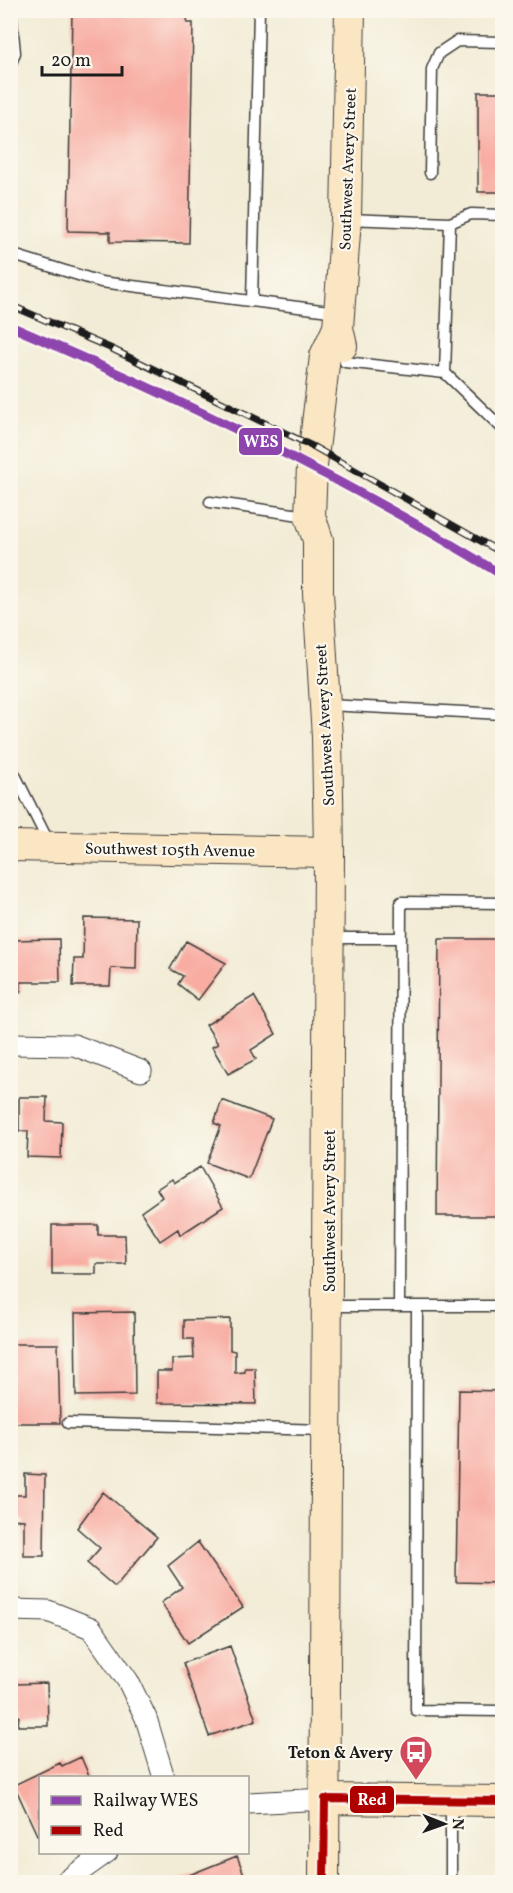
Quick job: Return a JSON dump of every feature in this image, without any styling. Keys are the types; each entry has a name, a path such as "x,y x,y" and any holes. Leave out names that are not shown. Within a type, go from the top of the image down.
{"main road":[{"name":"Southwest Avery Street","path":"314,528 330,517 334,429 345,362 339,320 346,219 350,10"},
{"name":"Southwest Avery Street","path":"324,1882 329,1306 329,852 325,705 312,466 325,356 339,320"},
{"name":"Southwest 105th Avenue","path":"10,846 329,852"},
{"path":"325,1799 502,1801"}],"street":[{"path":"10,1044 74,1046 141,1071"},
{"path":"10,1610 48,1611 91,1628 128,1681 146,1718 163,1776"},
{"path":"249,1803 325,1799"},
{"path":"65,1882 104,1854"}],"lane":[{"path":"10,66 15,52 11,10"},
{"path":"252,301 259,10"},
{"path":"430,173 432,69 439,53 457,41 502,42"},
{"path":"346,219 450,223 471,214 502,215"},
{"path":"445,373 450,223"},
{"path":"10,254 100,282 252,301 339,320"},
{"path":"345,362 445,373 502,428"},
{"path":"210,502 314,528"},
{"path":"325,705 502,714"},
{"path":"10,765 51,846"},
{"path":"399,1306 401,902 502,903"},
{"path":"329,938 401,938"},
{"path":"329,1306 502,1306"},
{"path":"417,1306 416,1710 502,1711"},
{"path":"68,1423 328,1430"},
{"path":"451,1800 451,1882"}],"building":[{"path":"72,10 188,10 187,23 193,23 189,243 110,242 110,232 68,231"},
{"path":"478,92 502,92 502,192 478,192"},
{"path":"84,918 137,919 136,969 111,968 110,986 73,986 74,959 83,959"},
{"path":"59,939 60,982 21,982 21,992 10,992 11,940"},
{"path":"439,939 502,939 502,1216 437,1216"},
{"path":"186,941 226,963 198,1000 178,984 183,976 170,969"},
{"path":"254,996 276,1034 251,1050 256,1059 228,1074 212,1047 218,1044 206,1025"},
{"path":"19,1097 47,1097 46,1121 62,1122 61,1158 27,1157 28,1131 19,1131"},
{"path":"222,1100 272,1119 249,1179 207,1163 221,1126 214,1123"},
{"path":"200,1167 223,1207 180,1235 178,1229 160,1241 141,1212 162,1197 157,1189 172,1179 174,1183"},
{"path":"52,1225 98,1225 98,1235 125,1235 126,1264 96,1264 96,1274 52,1274"},
{"path":"134,1312 135,1395 76,1396 75,1313"},
{"path":"230,1319 230,1350 235,1351 235,1373 245,1372 245,1368 255,1368 256,1404 157,1403 157,1371 172,1371 172,1359 194,1358 193,1339 184,1339 184,1320"},
{"path":"10,1344 58,1344 60,1423 10,1423"},
{"path":"459,1390 502,1391 502,1583 456,1582"},
{"path":"25,1474 45,1475 44,1556 24,1556 24,1520 10,1519 10,1495 25,1495"},
{"path":"103,1492 157,1537 115,1587 87,1563 100,1548 77,1528"},
{"path":"198,1542 243,1607 188,1643 161,1603 182,1587 168,1566"},
{"path":"230,1646 256,1720 209,1736 183,1663"},
{"path":"10,1660 16,1660 16,1684 47,1683 48,1726 18,1726 19,1716 10,1716"},
{"path":"81,1757 89,1776 39,1776 39,1834 37,1835 14,1785 60,1763 62,1766"},
{"path":"237,1856 247,1882 172,1882 209,1867"}],"railway":[{"path":"10,305 110,348 314,447 502,553"}],"rail line":[{"name":"WES","path":"10,326 137,382 261,442 383,505 502,575"}],"transit line":[{"name":"Red","path":"324,1882 325,1799 502,1801"}],"place":[{"name":"Teton & Avery","path":"416,1781"}]}
